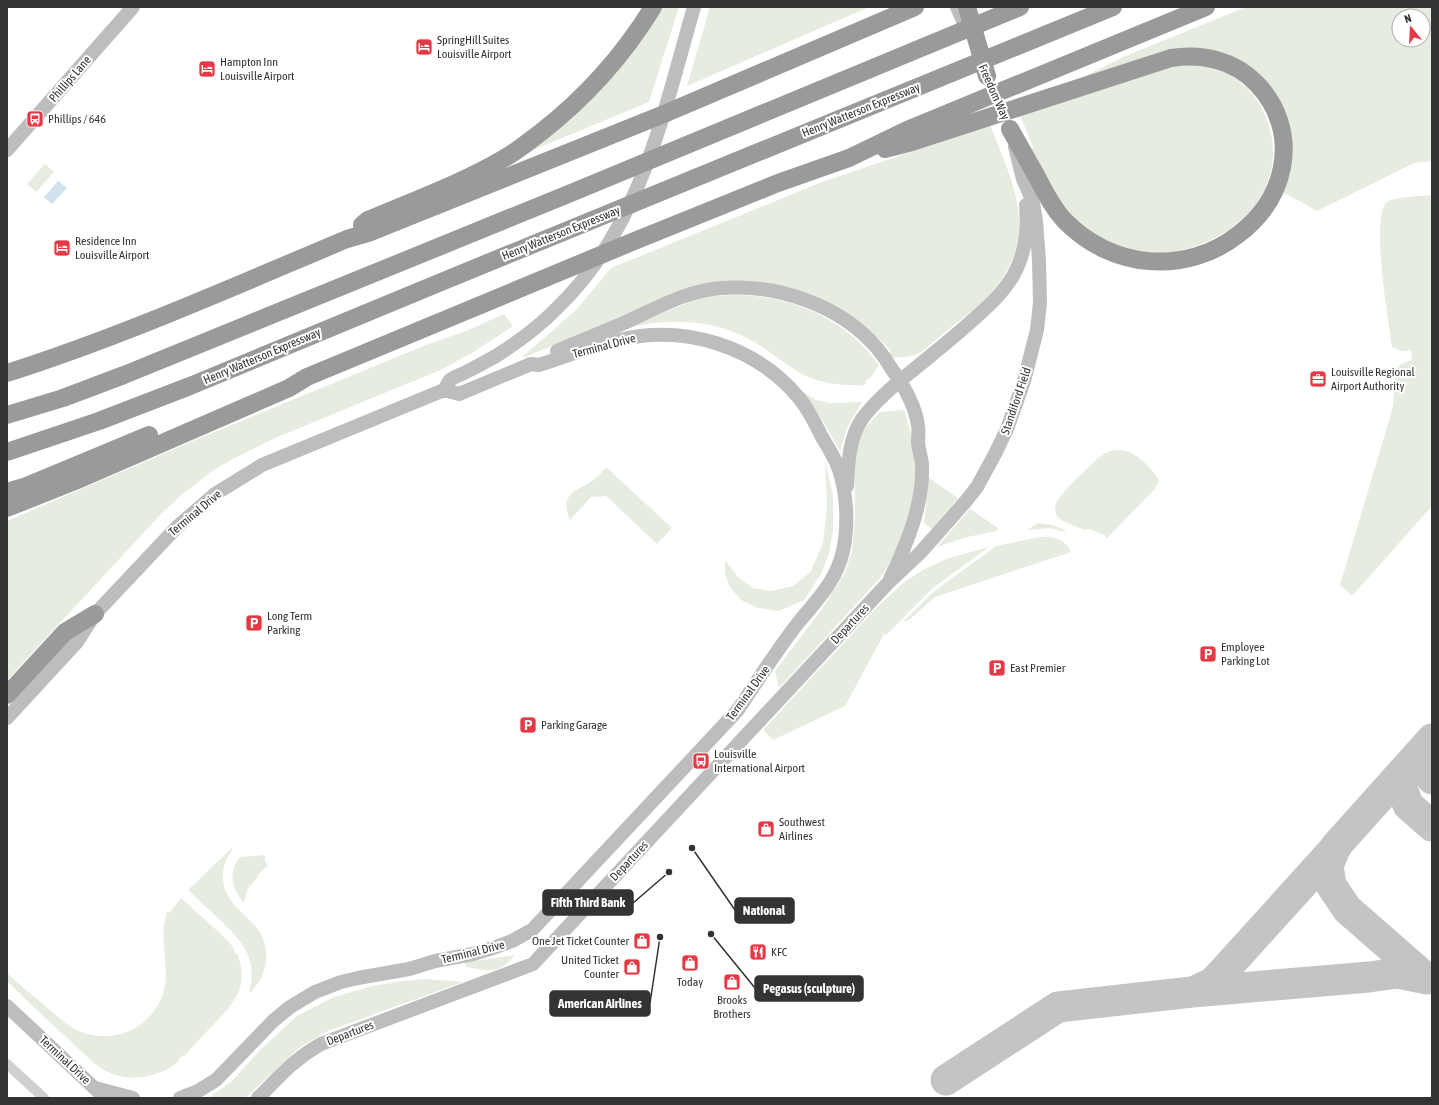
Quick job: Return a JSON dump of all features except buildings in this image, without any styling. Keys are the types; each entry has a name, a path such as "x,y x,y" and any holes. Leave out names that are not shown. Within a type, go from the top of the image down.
{"highway":[{"path":"347,239 368,220 471,176 504,158 532,139 571,108 611,66 640,28 653,7"},
{"path":"7,373 51,359 135,327 347,239 371,232 664,114 914,7"},
{"path":"967,7 987,76"},
{"path":"7,416 63,398 124,375 578,190 1020,7"},
{"name":"Henry Watterson Expressway","path":"7,452 99,421 183,389 1113,7"},
{"path":"7,508 75,481 289,388 307,377 632,242 778,184 849,158 907,130 1206,7"},
{"path":"849,158 912,142 1171,58 1194,56 1213,59 1232,66 1244,72 1264,91 1277,113 1281,126 1284,159 1276,189 1267,205 1257,218 1234,238 1209,252 1190,258 1170,261 1149,261 1130,258 1098,247 1088,241 1069,225 1051,202 1010,129"},
{"path":"7,492 31,484 286,379 307,377"},
{"path":"7,695 65,632 95,614"}],"main road":[{"name":"Phillips Lane","path":"7,150 133,7"},
{"name":"Terminal Drive","path":"7,718 78,642 95,614 177,527 215,494 262,465 444,390 450,380 497,355 527,334 558,307 579,285 606,250 620,226 638,187 651,153 694,7"},
{"name":"Freedom Way","path":"957,7 1010,129 1023,179"},
{"path":"846,506 850,454 856,432 862,420 885,393 988,307 1014,275 1022,253 1026,230 1027,219 1023,179"},
{"name":"Standiford Field","path":"887,584 920,553 968,498 985,473 995,454 1017,402 1033,347 1040,303 1036,221 1032,202 1023,179"},
{"path":"531,364 536,359 622,324 674,300 705,290 743,288 781,292 825,308 842,318 864,335 877,348 901,382 911,402 918,425 918,441 922,464 917,510 906,544 887,584"},
{"name":"Terminal Drive","path":"180,1098 198,1091 216,1080 273,1021 290,1007 315,992 352,980 409,969 435,961 473,954 512,941 532,930 737,711 751,688 831,581 843,551 846,530 846,506 842,482 836,463 811,415 784,382 768,369 732,349 692,337 670,334 649,335 619,340 539,365 531,364 459,394 444,390"},
{"name":"Departures","path":"258,1098 303,1054 321,1044 533,964 887,584"},
{"name":"Terminal Drive","path":"7,1006 95,1088 133,1098"},
{"path":"95,1088 105,1098"}],"street":[{"path":"7,1064 44,1098"}],"shaded area":[{"path":"657,7 679,7 649,102 521,155"},
{"path":"710,7 869,7 687,86"},
{"path":"1246,7 1432,7 1432,161 1414,163 1317,211 1281,191 1283,116 1222,55 1079,79 1123,57"},
{"path":"1186,64 1201,65 1232,76 1251,93 1261,107 1265,115 1273,147 1269,177 1256,203 1236,225 1210,241 1180,250 1149,252 1118,246 1098,239 1063,211 1031,148 1033,147 1020,115 1158,68"},
{"path":"990,125 1008,171 1015,193 1019,214 1018,235 1013,256 1003,277 985,299 919,353 892,358 889,354 891,351 879,339 865,329 772,285 636,310 523,358 523,356 578,308 611,268 822,182"},
{"path":"45,164 54,172 36,192 27,184"},
{"path":"1432,195 1432,506 1352,596 1340,585 1389,421 1393,405 1396,370 1401,364 1412,360 1411,350 1401,351 1392,347 1380,248 1382,211 1387,202 1390,200"},
{"path":"734,295 776,299 815,312 850,334 865,348 879,365 871,377 865,381 866,383 864,385 833,384 804,375 751,340 729,330 715,326 687,322 673,322 629,326 695,300 714,296"},
{"path":"504,314 513,326 472,353 438,371 275,438 215,469 179,497 161,514 7,680 7,521 195,440 426,345 466,331"},
{"path":"802,391 816,400 831,403 862,402 847,428 840,451 821,418"},
{"path":"904,410 913,440 916,470 912,507 896,552 881,577 779,688 775,671 822,609 845,572 852,551 855,516 854,456 857,443 865,428 880,412"},
{"path":"1115,450 1129,452 1147,465 1159,481 1155,489 1107,538 1104,535 1090,529 1084,530 1061,520 1056,515 1055,507 1057,501 1071,484 1097,459 1107,452"},
{"path":"825,461 833,496 833,530 829,553 821,574 804,600 779,611 758,608 741,600 730,587 725,574 725,560 738,577 753,588 771,591 793,586 811,571 823,543 827,506"},
{"path":"606,467 672,528 657,544 606,496 591,497 570,520 566,504 570,495 594,480"},
{"path":"929,478 958,498 932,529 924,523"},
{"path":"970,509 998,528 997,531 967,537 937,547"},
{"path":"1038,523 1053,525 1065,530 1065,532 1049,528 1027,530"},
{"path":"1039,537 1058,539 1066,544 1071,552 935,597 909,620 903,622 932,593 996,546"},
{"path":"989,547 933,588 886,635 884,634 845,706 773,740 763,730 878,606 907,580 923,570 946,559"},
{"path":"233,847 224,866 224,888 237,908 254,925 261,935 266,947 266,961 263,974 250,993 252,970 250,960 242,943 188,890"},
{"path":"265,855 265,861 268,865 248,888 244,902 236,892 234,886 233,874 236,863 240,857"},
{"path":"181,898 234,948 233,949 236,954 237,953 242,974 239,991 230,1006 184,1056 183,1055 179,1059 180,1060 163,1071 153,1075 133,1078 123,1077 104,1070 84,1054 7,981 7,973 62,1020 80,1032 97,1036 105,1036 122,1034 130,1031 150,1016 162,997 166,971 164,941 165,922 167,912 169,913"},
{"path":"515,955 504,966 493,970 481,970 466,967 465,964 466,962"},
{"path":"427,979 463,982 328,1031 300,1047 245,1098 208,1098 231,1082 261,1049 297,1016 334,997 372,986"}],"water":[{"path":"58,181 67,188 52,204 44,197"}],"taxiway":[{"path":"1427,979 1347,909 1331,885 1328,866 1336,846 1432,739"},
{"path":"1432,742 1429,760 1432,779"},
{"path":"1403,771 1402,788 1408,805 1432,826"},
{"path":"1193,992 1212,983 1221,974 1337,846"},
{"path":"946,1080 1058,1007 1192,992 1369,977 1398,973 1427,979"}],"place":[{"name":"SpringHill Suites Louisville Airport","path":"424,47"},
{"name":"Hampton Inn Louisville Airport","path":"207,69"},
{"name":"Phillips / 646","path":"35,119"},
{"name":"Residence Inn Louisville Airport","path":"62,248"},
{"name":"Louisville Regional Airport Authority","path":"1318,379"},
{"name":"Long Term Parking","path":"254,623"},
{"name":"Employee Parking Lot","path":"1208,654"},
{"name":"East Premier","path":"997,668"},
{"name":"Parking Garage","path":"528,725"},
{"name":"Louisville International Airport","path":"701,761"},
{"name":"Southwest Airlines","path":"766,829"},
{"name":"National","path":"692,848"},
{"name":"Fifth Third Bank","path":"669,872"},
{"name":"Pegasus (sculpture)","path":"711,934"},
{"name":"American Airlines","path":"660,937"},
{"name":"One Jet Ticket Counter","path":"642,941"},
{"name":"KFC","path":"758,952"},
{"name":"Today","path":"690,963"},
{"name":"United Ticket Counter","path":"632,967"},
{"name":"Brooks Brothers","path":"732,982"}]}
